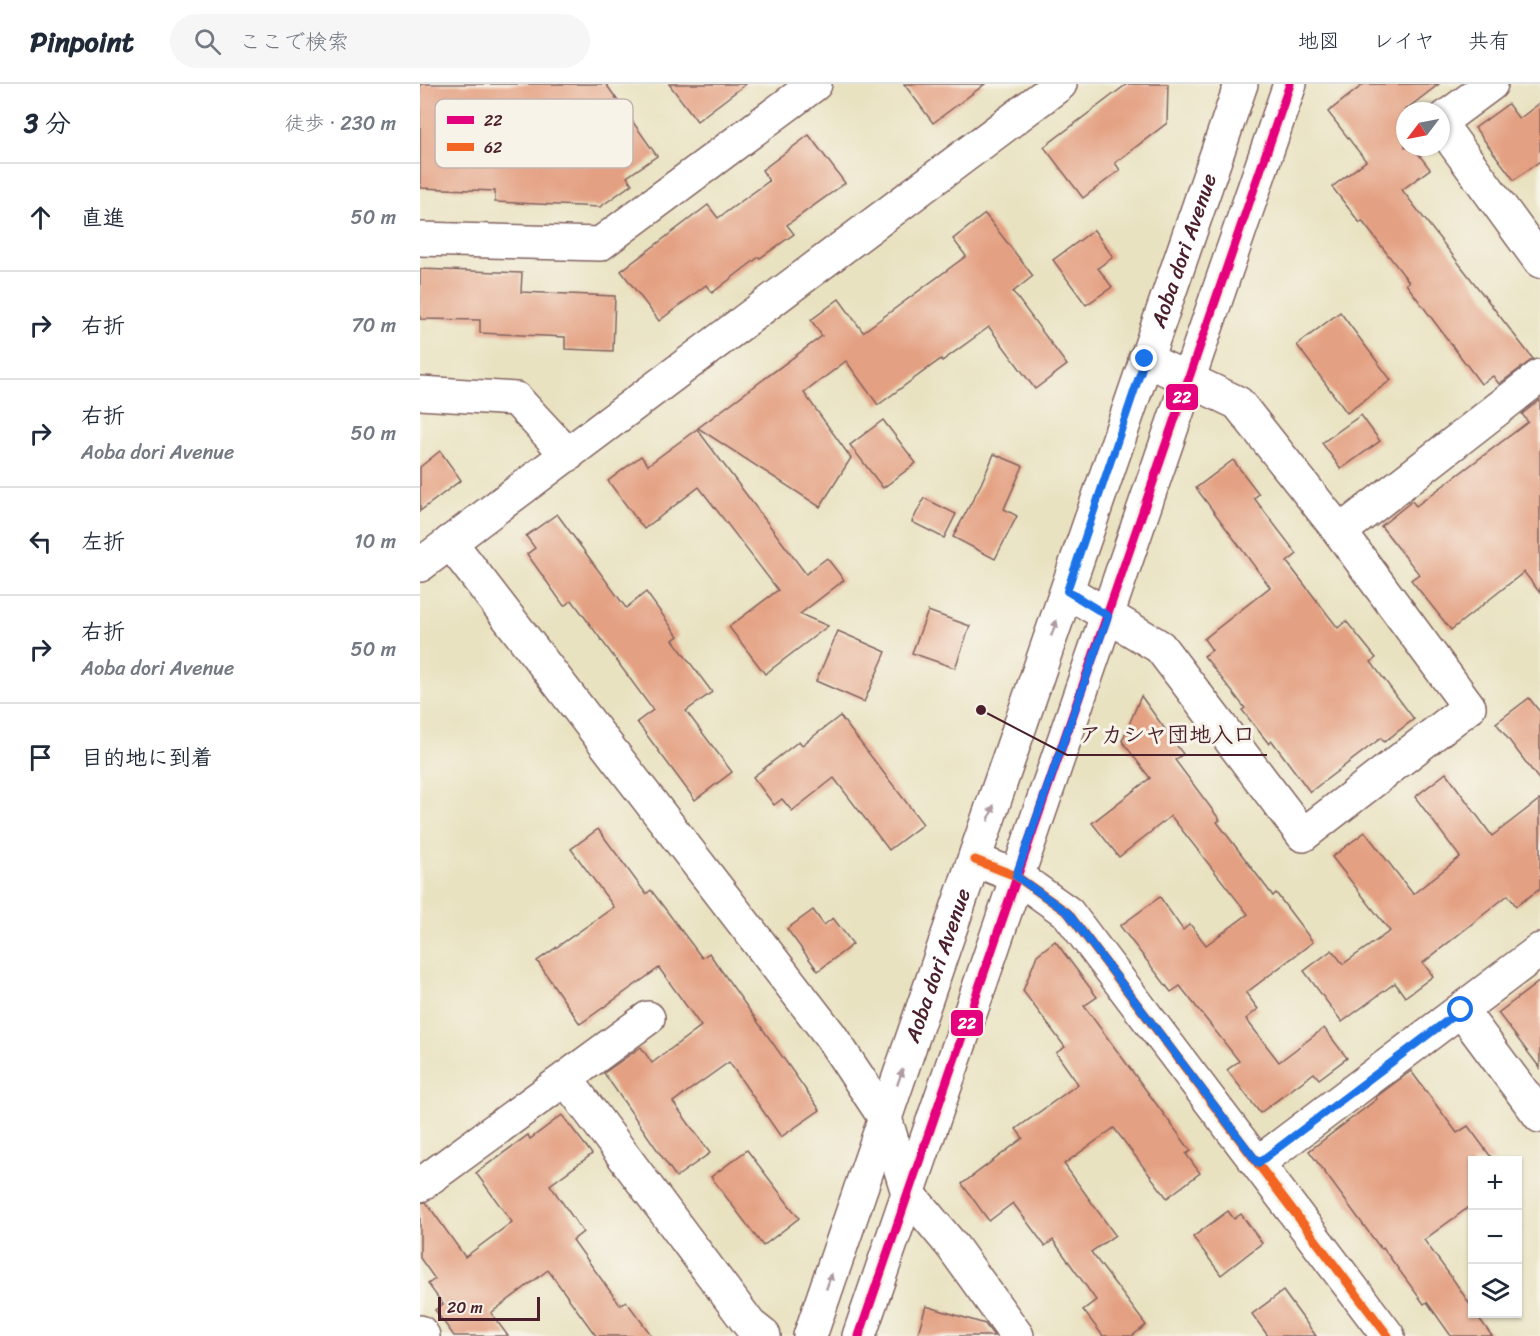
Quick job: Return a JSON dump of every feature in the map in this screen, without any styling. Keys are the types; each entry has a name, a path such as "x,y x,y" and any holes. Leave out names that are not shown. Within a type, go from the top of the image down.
{"street":[{"path":"420,239 600,244 814,84"},
{"path":"420,565 1060,84"},
{"name":"Aoba dori Avenue","path":"810,1336 1241,84"},
{"name":"Aoba dori Avenue","path":"859,1336 1290,84"},
{"path":"1450,116 1491,84"},
{"path":"1450,136 1540,261"},
{"path":"1067,591 1160,647 1304,835 1469,707 1340,532 1238,404 1145,359"},
{"path":"1340,532 1540,376"},
{"path":"420,393 516,399 568,455"},
{"path":"450,542 830,1035 885,1118 908,1193 953,1247 1017,1336"},
{"path":"975,860 1016,876 1068,913 1388,1336"},
{"path":"1258,1163 1540,950"},
{"path":"1461,1010 1540,1116"},
{"path":"420,1185 648,1018"},
{"path":"566,1079 750,1325 764,1336"},
{"path":"420,1332 423,1336"}],"building":[{"path":"420,84 606,84 617,99 435,99 435,168 633,168 633,122 657,156 627,177 632,184 600,207 495,202 495,191 420,188"},
{"path":"669,84 746,84 697,121"},
{"path":"904,84 985,84 933,123"},
{"path":"1127,84 1168,84 1167,123 1115,163 1120,170 1083,198 1044,147"},
{"path":"1364,84 1439,84 1415,102 1396,102 1396,156 1420,156 1430,169 1402,190 1533,359 1499,384 1493,376 1481,384 1406,284 1409,282 1362,221 1360,223 1332,187 1366,161 1328,112"},
{"path":"1540,103 1540,161 1514,180 1475,128 1508,104 1519,119"},
{"path":"809,135 845,183 787,225 794,234 712,293 706,285 659,321 621,271 708,205 718,218 769,181 762,170"},
{"path":"985,214 1033,276 1013,292 1067,365 1035,389 989,327 878,405 846,361 804,393 851,458 820,507 698,428 822,336 811,320 839,299 863,332 966,256 953,239"},
{"path":"1094,230 1113,257 1098,268 1112,287 1086,305 1053,260"},
{"path":"420,269 522,273 521,292 615,296 613,351 565,349 565,337 480,333 480,320 420,319"},
{"path":"1340,312 1391,380 1347,413 1297,345"},
{"path":"1540,400 1540,593 1524,572 1451,630 1411,580 1419,574 1381,526 1412,501 1416,506 1528,422 1522,414"},
{"path":"1361,415 1380,441 1341,469 1322,443"},
{"path":"883,420 916,463 883,488 850,445"},
{"path":"697,429 806,574 827,558 844,580 800,614 828,626 765,674 729,627 778,590 699,487 644,529 608,481 641,456 648,465"},
{"path":"440,451 461,480 420,511 420,467"},
{"path":"994,454 1023,466 1004,509 1017,516 995,559 953,537"},
{"path":"1233,460 1259,494 1254,498 1297,554 1287,562 1338,628 1346,621 1376,658 1371,662 1414,719 1384,742 1381,738 1310,792 1272,741 1269,744 1242,710 1245,708 1204,656 1212,650 1204,639 1270,587 1196,488"},
{"path":"924,498 956,514 944,538 912,522"},
{"path":"557,514 626,608 646,592 678,636 673,640 712,692 686,711 732,772 695,800 637,722 653,710 572,600 564,606 527,554 535,548 526,536"},
{"path":"928,611 970,626 955,668 912,653"},
{"path":"838,631 886,652 864,702 816,681"},
{"path":"1141,696 1183,754 1175,760 1220,820 1217,822 1273,896 1276,893 1313,942 1246,993 1258,1009 1246,1019 1279,1062 1324,1028 1347,1058 1319,1079 1314,1073 1260,1113 1227,1070 1239,1061 1180,986 1171,992 1120,926 1160,897 1183,930 1190,924 1206,945 1248,914 1171,816 1119,857 1092,823 1150,778 1122,741"},
{"path":"1529,698 1540,712 1540,781 1496,723"},
{"path":"840,716 923,824 889,850 834,778 792,811 782,799 774,805 753,777 799,741 802,745"},
{"path":"1446,773 1492,836 1540,799 1540,889 1516,906 1508,895 1423,963 1433,976 1405,997 1395,983 1342,1022 1304,971 1332,950 1343,964 1390,931 1332,857 1365,832 1413,894 1460,857 1415,797"},
{"path":"598,829 646,894 651,890 702,958 709,953 820,1110 781,1137 729,1062 673,1102 710,1153 676,1177 604,1073 641,1047 652,1063 701,1026 659,968 580,1024 537,961 614,907 571,849"},
{"path":"813,910 824,925 833,918 853,944 818,971 787,929"},
{"path":"1055,941 1097,997 1084,1006 1191,1151 1186,1154 1200,1173 1167,1198 1114,1128 1064,1164 1115,1235 1091,1252 1146,1325 1132,1336 1103,1336 1083,1310 1096,1300 1053,1240 1045,1246 1013,1203 989,1221 962,1184 1023,1138 1016,1129 1078,1084 1056,1053 1065,1047 1023,991 1037,955"},
{"path":"1540,981 1540,1068 1498,1013"},
{"path":"1411,1071 1457,1133 1468,1126 1490,1156 1468,1156 1468,1208 1424,1240 1468,1302 1468,1318 1479,1318 1492,1336 1451,1336 1427,1302 1424,1304 1383,1248 1381,1249 1309,1151 1377,1099 1376,1097"},
{"path":"562,1115 592,1154 550,1185 583,1232 573,1240 620,1305 626,1301 652,1336 596,1336 548,1270 491,1313 508,1336 454,1336 435,1310 443,1304 428,1284 435,1279 420,1258 420,1203 426,1202 465,1257 512,1222 476,1173 528,1135 530,1139"},
{"path":"747,1150 799,1218 763,1246 711,1177"},
{"path":"1228,1211 1234,1219 1241,1214 1262,1243 1221,1275 1193,1237"},
{"path":"1283,1291 1316,1336 1268,1336 1252,1314"},
{"path":"926,1306 985,1324 994,1336 917,1336"}],"transit line":[{"name":"22","path":"859,1336 1290,84"},
{"name":"62","path":"975,860 1016,876 1068,913 1388,1336"}],"place":[{"name":"アカシヤ団地入口","path":"981,710"}],"route":[{"path":"1145,359 1067,591 1108,616 1016,876 1068,913 1258,1163 1461,1010"}]}
